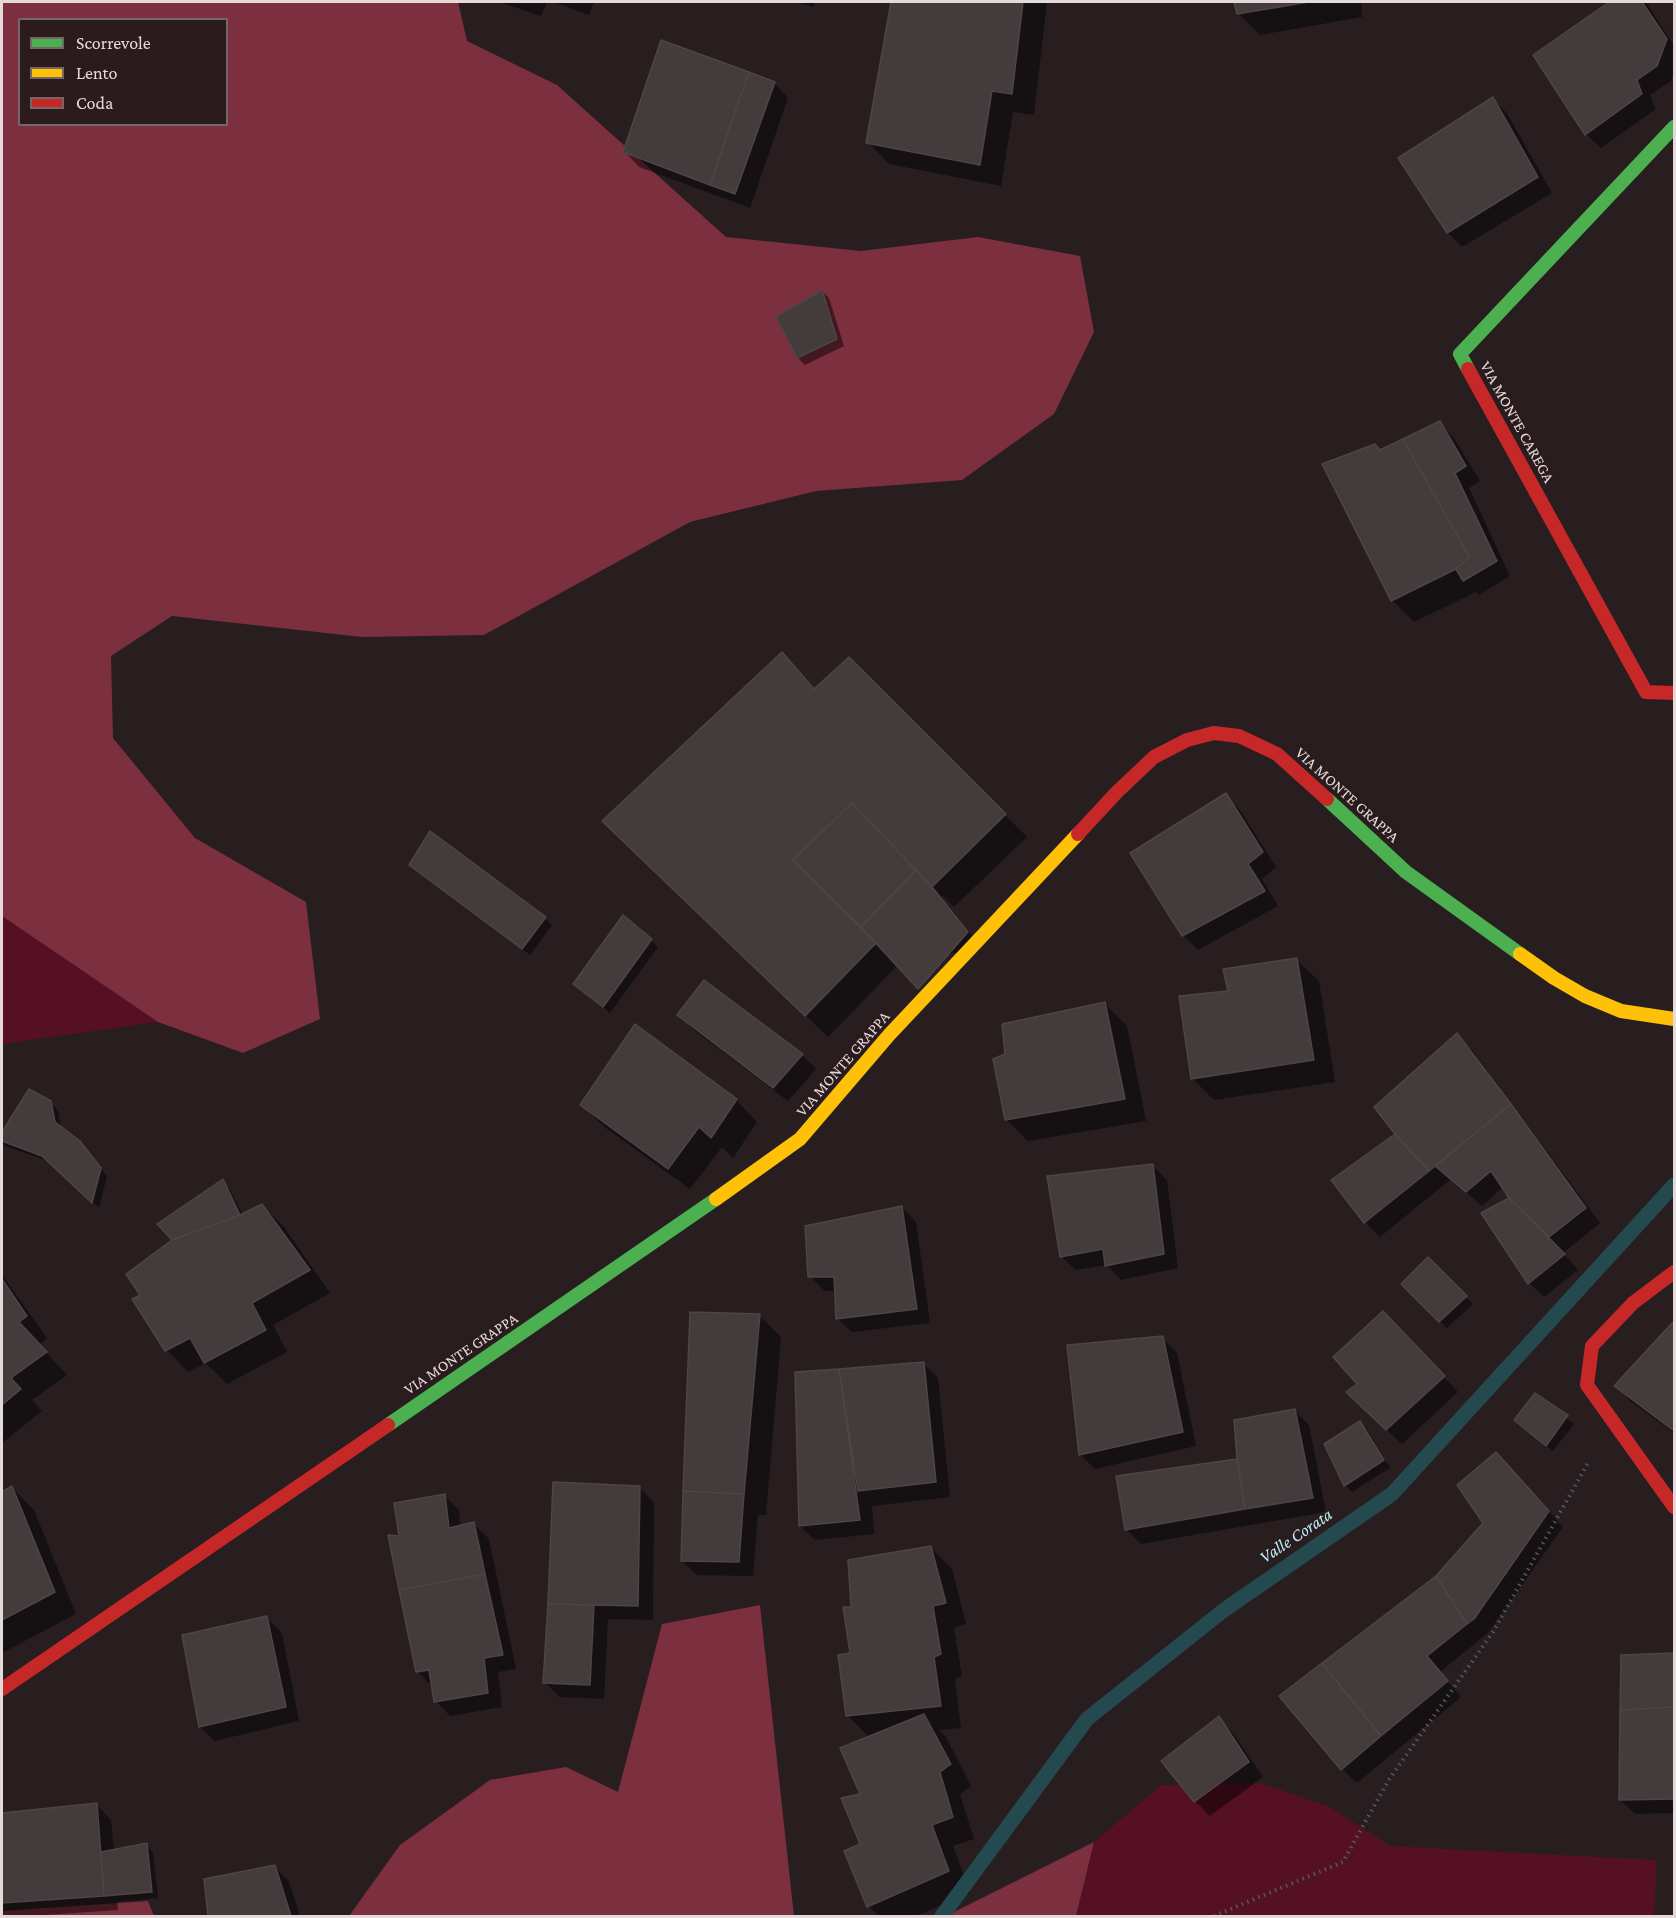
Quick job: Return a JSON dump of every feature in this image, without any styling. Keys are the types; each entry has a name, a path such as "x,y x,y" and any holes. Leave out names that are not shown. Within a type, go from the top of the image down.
{"street":[{"name":"VIA MONTE CAREGA","path":"1674,127 1460,354 1646,692 1674,693"},
{"name":"VIA MONTE GRAPPA","path":"2,1689 718,1198 800,1139 889,1035 1117,792 1154,757 1187,740 1214,733 1239,736 1277,754 1406,872 1554,978 1585,996 1621,1011 1674,1019"},
{"path":"1674,1272 1633,1303 1592,1346 1587,1385 1674,1507"}],"path":[{"path":"1214,1917 1343,1862 1388,1781 1493,1632 1612,1420"}],"shaded area":[{"path":"2,2 458,2 467,41 557,85 726,237 861,251 978,237 1080,256 1094,332 1054,414 962,480 816,491 690,522 484,635 362,637 172,616 111,656 113,738 195,838 306,902 320,1019 243,1053 158,1022 2,916"},
{"path":"2,916 158,1022 2,1044"},
{"path":"760,1605 794,1916 349,1916 400,1845 490,1780 566,1767 618,1792 662,1624"},
{"path":"1261,1783 1330,1807 1390,1846 1657,1860 1654,1916 1076,1916 1094,1842 1161,1785"},
{"path":"1094,1842 1076,1916 948,1916 952,1913"},
{"path":"148,1901 154,1916 2,1916 2,1911"}],"building":[{"path":"891,2 1023,2 1012,94 992,91 980,165 866,143"},
{"path":"1234,2 1309,2 1237,14"},
{"path":"1609,2 1642,2 1667,39 1657,66 1637,80 1642,94 1585,135 1533,55"},
{"path":"661,40 749,72 710,185 623,152"},
{"path":"749,72 775,82 735,194 710,185"},
{"path":"1493,97 1538,177 1447,233 1398,158"},
{"path":"822,290 837,339 797,358 776,317"},
{"path":"1440,421 1466,466 1455,473 1497,561 1463,581 1456,569 1469,557 1403,439"},
{"path":"1403,439 1469,557 1456,569 1391,601 1322,464 1375,444 1380,450"},
{"path":"782,652 814,689 849,657 1006,814 932,887 852,803 793,860 876,943 805,1016 602,821"},
{"path":"1226,793 1263,852 1248,864 1265,891 1182,936 1130,853"},
{"path":"852,803 916,870 861,927 793,860"},
{"path":"430,831 546,917 522,949 409,865"},
{"path":"916,870 968,932 918,989 861,927"},
{"path":"623,915 652,939 603,1007 573,984"},
{"path":"1297,958 1314,1060 1191,1079 1179,996 1228,991 1223,969"},
{"path":"704,980 803,1054 773,1088 677,1015"},
{"path":"1105,1002 1125,1099 1005,1120 993,1059 1005,1054 1002,1024"},
{"path":"635,1024 737,1099 711,1138 699,1127 668,1169 580,1105"},
{"path":"1457,1033 1511,1104 1429,1171 1374,1107"},
{"path":"29,1089 51,1101 55,1122 80,1141 101,1168 92,1203 42,1156 2,1141 2,1132"},
{"path":"1511,1104 1586,1208 1549,1237 1509,1198 1491,1171 1466,1192 1435,1166"},
{"path":"1395,1134 1429,1171 1364,1223 1331,1180"},
{"path":"1153,1164 1164,1254 1105,1266 1103,1249 1060,1257 1047,1176"},
{"path":"223,1179 240,1215 172,1240 157,1224"},
{"path":"1509,1198 1565,1254 1528,1284 1481,1213"},
{"path":"262,1204 310,1270 252,1303 266,1330 204,1363 190,1338 165,1351 132,1299 140,1295 126,1274 172,1240 240,1215"},
{"path":"902,1206 917,1309 836,1319 834,1277 808,1277 805,1226"},
{"path":"1428,1257 1467,1296 1439,1322 1401,1284"},
{"path":"2,1279 27,1316 19,1322 47,1352 11,1378 21,1389 2,1405"},
{"path":"1383,1311 1445,1376 1386,1430 1346,1392 1357,1384 1333,1357"},
{"path":"690,1312 760,1314 744,1494 683,1491"},
{"path":"1674,1321 1674,1431 1614,1386"},
{"path":"1163,1336 1183,1432 1079,1455 1067,1345"},
{"path":"924,1362 936,1482 858,1491 839,1369"},
{"path":"839,1369 860,1520 799,1526 795,1372"},
{"path":"1535,1393 1568,1415 1546,1446 1514,1420"},
{"path":"1295,1409 1313,1498 1245,1509 1237,1459 1234,1420"},
{"path":"1360,1421 1384,1460 1344,1486 1324,1444"},
{"path":"1496,1452 1549,1511 1474,1619 1467,1624 1436,1576 1483,1523 1457,1485"},
{"path":"1237,1459 1245,1509 1125,1530 1116,1476"},
{"path":"553,1482 640,1486 638,1606 548,1604"},
{"path":"12,1486 55,1592 2,1620 2,1492"},
{"path":"683,1491 744,1494 739,1562 681,1561"},
{"path":"445,1494 449,1528 474,1522 485,1574 399,1590 388,1535 399,1536 394,1503"},
{"path":"931,1546 946,1603 933,1606 941,1654 934,1657 941,1706 846,1716 838,1655 850,1653 843,1607 851,1607 848,1560"},
{"path":"485,1574 503,1655 484,1658 488,1693 434,1702 429,1670 416,1672 399,1590"},
{"path":"1436,1576 1467,1624 1427,1656 1448,1681 1381,1736 1322,1663"},
{"path":"548,1604 594,1605 590,1685 543,1683"},
{"path":"267,1616 286,1707 199,1727 182,1635"},
{"path":"1674,1653 1674,1707 1620,1710 1621,1655"},
{"path":"1322,1663 1381,1736 1341,1770 1279,1696"},
{"path":"1674,1707 1674,1799 1619,1800 1620,1710"},
{"path":"924,1714 951,1764 940,1772 953,1817 932,1825 949,1871 867,1907 844,1851 860,1844 841,1798 860,1794 840,1748"},
{"path":"1219,1716 1249,1762 1194,1802 1161,1761"},
{"path":"97,1803 104,1896 2,1903 2,1813"},
{"path":"147,1843 152,1892 104,1896 101,1852"},
{"path":"275,1865 291,1916 208,1916 204,1879"}],"waterway":[{"name":"Valle Corata","path":"942,1916 1087,1719 1224,1610 1392,1494 1674,1185"}],"traffic: fast":[{"path":"1468,369 1460,354 1674,127"},
{"path":"1327,799 1406,872 1520,954"},
{"path":"388,1425 716,1199"}],"traffic: slow":[{"path":"716,1199 800,1139 889,1035 1078,834"},
{"path":"1520,954 1585,996 1621,1011 1674,1019"}],"traffic: jam":[{"path":"1468,369 1646,692 1674,693"},
{"path":"1078,834 1154,757 1187,740 1214,733 1239,736 1277,754 1327,799"},
{"path":"1674,1272 1633,1303 1592,1346 1587,1385 1674,1507"},
{"path":"2,1689 388,1425"}]}
